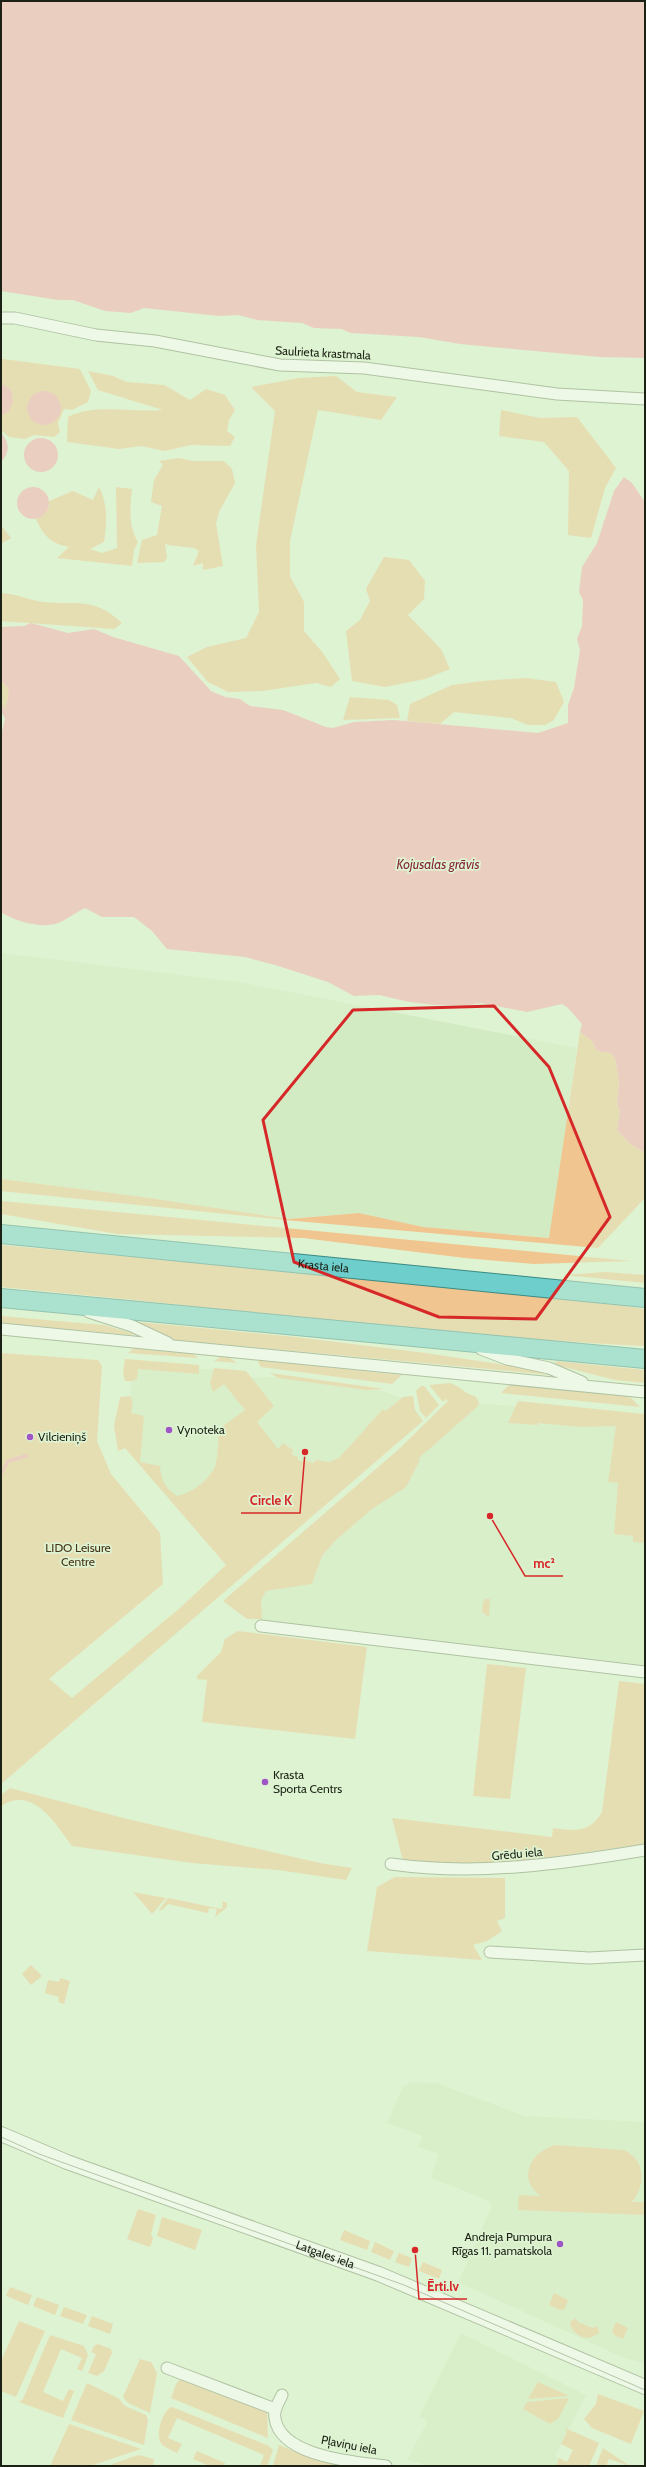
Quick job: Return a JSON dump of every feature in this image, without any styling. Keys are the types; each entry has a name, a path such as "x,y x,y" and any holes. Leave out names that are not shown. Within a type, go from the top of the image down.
{"highway":[{"name":"Krasta iela","path":"1,1234 645,1298"},
{"path":"601,1294 645,1306"},
{"path":"1,1298 645,1359"},
{"path":"569,1352 598,1348 645,1346"}],"street":[{"name":"Saulrieta krastmala","path":"1,318 15,318 96,335 155,341 280,366 364,368 557,394 645,399"},
{"path":"58,1303 132,1326 175,1346"},
{"path":"1,1330 419,1369 482,1378 492,1376 590,1385 645,1392"},
{"path":"462,1342 507,1358 550,1368 590,1385"},
{"path":"261,1626 645,1672"},
{"name":"Grēdu iela","path":"391,1864 415,1868 489,1869 539,1866 645,1850"},
{"path":"490,1952 589,1958 645,1955"},
{"name":"Latgales iela","path":"1,2134 60,2159 380,2274 645,2387"},
{"path":"167,2368 276,2409 282,2395"},
{"name":"Pļaviņu iela","path":"276,2409 274,2418 287,2440 329,2457 386,2466"}],"highlighted area":[{"path":"494,1006 549,1067 610,1217 536,1319 439,1317 294,1262 263,1120 353,1010"}],"shaded area":[{"path":"1,953 239,982 577,1048 550,1238 423,1227 359,1213 289,1219 136,1196 1,1179"},
{"path":"132,1363 216,1370 223,1378 273,1377 379,1390 406,1399 340,1466 218,1470 178,1509 138,1462 130,1416"},
{"path":"474,1403 638,1416 645,1538 645,1665 263,1622 248,1597"},
{"name":"Andreja Pumpura Rīgas 11. pamatskola","path":"412,2082 437,2083 525,2116 645,2122 645,2364 622,2357 458,2282 492,2206 485,2199 434,2179 431,2175 439,2154 418,2147 422,2136 387,2123 403,2086"},
{"path":"461,2333 586,2395 555,2456 559,2458 556,2466 430,2466 407,2460 428,2421 419,2417"}],"green space":[{"path":"3,359 80,369 91,391 88,402 72,410 64,409 58,423 60,432 54,437 34,435 25,439 9,437 1,430 1,416 3,415 1,360","holes":["50,393 58,399 59,415 52,423 40,425"]},
{"path":"88,371 113,376 127,382 164,385 190,400 206,389 225,395 235,410 229,420 227,431 235,437 230,446 191,445 165,451 141,446 119,449 67,442 68,417 79,413 102,409 163,410 98,390"},
{"path":"336,376 357,392 397,397 381,420 318,410 290,541 290,576 304,602 304,631 323,653 340,679 331,687 316,683 262,691 228,692 208,682 187,657 207,647 246,638 259,612 256,545 275,411 251,387 299,378"},
{"path":"501,410 540,418 577,417 616,468 605,488 591,538 568,535 569,471 544,442 499,436"},
{"path":"179,458 193,461 224,461 232,469 235,483 219,512 216,523 223,566 203,570 203,563 193,566 199,551 194,548 168,545 165,543 167,558 164,562 137,563 142,540 157,535 162,506 151,502 154,480 163,465 159,461"},
{"path":"99,487 104,500 106,514 104,542 90,549 102,553 117,548 116,487 132,489 130,509 131,523 138,542 134,550 132,566 57,558 69,547 57,544 48,538 36,519 46,512 49,501 73,491 93,500"},
{"path":"1,525 11,538 1,544"},
{"path":"384,557 409,560 425,581 424,599 408,615 441,649 450,669 425,679 385,687 352,681 346,631 360,620 370,601 366,589"},
{"path":"1,593 16,595 37,601 82,603 91,605 101,608 122,623 114,629 1,621"},
{"path":"526,678 556,682 564,702 554,720 545,725 528,725 511,718 454,712 440,724 407,721 410,704 452,685"},
{"path":"1,682 8,687 9,691 5,710 1,701"},
{"path":"350,697 389,700 397,705 400,718 343,720"},
{"path":"580,1032 592,1041 597,1051 610,1053 615,1058 619,1081 617,1104 620,1111 617,1130 630,1144 645,1153 645,1198 598,1248 285,1220 1,1191 1,1179 136,1196 289,1219 359,1213 423,1227 549,1238"},
{"path":"1,1201 631,1261 534,1264 465,1258 303,1238 117,1234 1,1214"},
{"path":"1,1245 539,1294 645,1309 645,1346 403,1328 1,1287"},
{"path":"605,1272 645,1275 645,1283 564,1275"},
{"path":"1,1316 104,1325 134,1334 131,1335 1,1323"},
{"path":"138,1322 295,1337 426,1353 519,1367 552,1375 176,1340"},
{"path":"134,1348 193,1354 198,1358 128,1353"},
{"name":"LIDO Leisure Centre","path":"1,1353 98,1360 102,1366 97,1441 111,1474 160,1533 163,1584 49,1679 72,1698 181,1607 226,1565 125,1448 118,1451 114,1426 120,1397 130,1396 133,1402 131,1413 144,1416 140,1462 160,1466 164,1483 169,1490 177,1496 193,1490 211,1474 215,1466 218,1450 219,1429 245,1410 224,1384 213,1392 210,1383 214,1368 246,1371 274,1406 257,1422 278,1449 283,1443 293,1450 292,1455 298,1457 298,1460 304,1462 305,1460 313,1463 316,1460 329,1462 339,1458 383,1409 386,1411 403,1397 413,1396 415,1410 423,1421 1,1784"},
{"path":"222,1356 227,1356 237,1363 214,1361"},
{"path":"125,1359 199,1365 199,1374 138,1369 137,1379 125,1381 123,1373"},
{"path":"259,1360 402,1375 392,1384 261,1367 258,1362"},
{"path":"555,1361 645,1370 645,1383 615,1380 556,1365"},
{"path":"270,1373 384,1389 366,1390 278,1378"},
{"path":"450,1383 468,1394 475,1396 479,1402 478,1406 419,1458 420,1460 406,1487 372,1509 336,1540 322,1556 312,1584 266,1591 261,1600 262,1619 247,1619 223,1601 398,1450 448,1401 446,1399 443,1402 429,1385"},
{"path":"512,1385 625,1396 631,1398 640,1407 501,1393 508,1386"},
{"path":"421,1386 424,1386 439,1405 426,1418 420,1411 416,1391"},
{"path":"518,1401 644,1414 645,1543 633,1542 633,1536 614,1534 618,1483 608,1482 616,1426 580,1427 538,1423 538,1425 508,1423"},
{"path":"486,1599 490,1599 489,1617 482,1612 483,1602"},
{"path":"238,1631 367,1647 355,1739 202,1722 207,1680 197,1679 197,1676 221,1652 225,1639"},
{"path":"487,1664 526,1668 510,1799 473,1796"},
{"path":"619,1681 645,1684 645,1844 495,1865 403,1861 392,1818 552,1837 553,1828 575,1830 592,1824 602,1812"},
{"path":"10,1788 127,1819 320,1863 352,1868 346,1880 278,1870 192,1863 72,1846 51,1818 33,1803 23,1800 13,1801 1,1806 1,1795"},
{"path":"395,1877 505,1878 505,1918 497,1921 502,1931 487,1941 473,1945 482,1960 367,1951 377,1887"},
{"path":"133,1892 166,1898 152,1914"},
{"path":"168,1898 222,1909 223,1901 227,1903 227,1907 215,1917 217,1909 209,1908 208,1913 168,1904 162,1910 159,1910"},
{"path":"31,1965 42,1976 31,1985 22,1974"},
{"path":"60,1978 70,1981 64,2004 58,2002 59,1997 45,1993 48,1980 59,1982"},
{"path":"556,2145 624,2150 631,2154 640,2167 642,2174 640,2189 632,2202 645,2202 645,2215 518,2210 519,2195 541,2196 533,2189 529,2182 528,2174 530,2166 540,2153 547,2148"},
{"path":"138,2209 156,2215 151,2233 153,2239 150,2247 127,2239"},
{"path":"162,2217 202,2230 195,2250 157,2236"},
{"path":"344,2230 370,2241 367,2250 340,2240"},
{"path":"375,2242 394,2251 390,2260 371,2252"},
{"path":"399,2253 412,2258 409,2267 395,2262"},
{"path":"423,2262 442,2270 439,2279 419,2271"},
{"path":"10,2287 32,2295 28,2305 6,2296"},
{"path":"554,2293 568,2300 565,2309 560,2310 549,2305"},
{"path":"37,2297 59,2305 55,2315 33,2306"},
{"path":"64,2307 87,2315 83,2324 60,2316"},
{"path":"92,2316 113,2324 110,2334 88,2326"},
{"path":"576,2318 578,2322 593,2328 595,2326 598,2328 599,2333 590,2338 577,2334 572,2329 570,2322"},
{"path":"19,2321 45,2331 16,2397 1,2391 1,2361"},
{"path":"616,2322 628,2328 623,2339 614,2335 612,2331"},
{"path":"50,2335 84,2346 88,2355 82,2371 77,2369 82,2358 61,2349 43,2392 63,2401 69,2389 74,2391 63,2418 19,2402 23,2399"},
{"path":"98,2344 111,2349 112,2353 104,2371 97,2376 88,2373 96,2354 91,2352 94,2346"},
{"path":"140,2359 151,2362 157,2373 150,2413 128,2403 123,2397"},
{"path":"182,2377 267,2410 268,2438 171,2398 176,2384"},
{"path":"538,2382 567,2395 569,2396 528,2399"},
{"path":"87,2383 118,2398 125,2406 146,2415 148,2420 144,2445 71,2420"},
{"path":"598,2394 644,2411 631,2444 592,2428 584,2419 596,2404"},
{"path":"569,2398 558,2419 550,2424 523,2409 527,2402"},
{"path":"172,2407 269,2446 273,2450 267,2466 260,2466 264,2455 177,2418 168,2438 182,2444 177,2453 166,2448 162,2445 159,2439 159,2428 166,2412"},
{"path":"69,2424 141,2449 90,2466 50,2466"},
{"path":"565,2428 599,2443 589,2466 556,2466 559,2458 567,2462 573,2450 561,2444 567,2432"},
{"path":"279,2445 318,2461 360,2466 273,2466"},
{"path":"603,2448 630,2466 609,2459 606,2466 596,2466"},
{"path":"197,2451 225,2463 224,2466 210,2466 193,2459"},
{"path":"138,2455 154,2459 153,2466 107,2466"}],"water":[{"path":"1,1 645,1 645,358 600,357 460,344 419,337 351,333 341,329 314,328 302,323 257,320 238,315 219,316 144,308 131,313 105,311 73,300 58,300 1,291"},
{"path":"1,383 11,390 13,398 12,405 8,411 1,416"},
{"path":"44,391 56,396 61,408 56,420 44,425 32,420 27,408 32,396"},
{"path":"1,433 6,440 8,448 4,459 1,462"},
{"path":"38,438 44,438 48,439 55,445 58,455 57,462 51,469 44,472 38,472 34,471 27,465 24,458 24,452 25,448 31,441"},
{"name":"Kojusalas grāvis","path":"624,477 632,483 645,502 645,1153 630,1144 617,1130 620,1111 617,1104 619,1081 615,1058 610,1053 597,1051 592,1041 580,1032 582,1024 568,1008 562,1004 527,1012 481,1003 469,1005 435,1005 409,1002 379,995 354,996 328,982 245,957 167,949 152,931 134,917 102,917 85,908 59,923 42,925 20,921 1,912 1,735 5,719 3,714 1,717 1,701 5,709 9,691 5,684 1,682 1,627 24,626 31,623 68,633 94,629 113,637 179,656 211,691 225,697 240,699 250,706 283,710 326,727 333,728 354,722 394,720 538,733 568,723 568,705 574,688 580,650 577,639 582,626 583,600 579,592 582,567 597,543 614,491"},
{"path":"30,487 36,487 45,491 49,503 45,515 36,519 30,519 21,515 17,506 17,500 21,491"}],"waterway":[{"path":"1,1474 8,1461 26,1456"}],"tram line":[{"path":"1,2137 39,2154 404,2285 645,2390"}],"place":[{"name":"Vynoteka","path":"169,1430"},
{"name":"Vilcieniņš","path":"30,1437"},
{"name":"Circle K","path":"305,1452"},
{"name":"mc²","path":"490,1516"},
{"name":"Krasta Sporta Centrs","path":"265,1782"},
{"name":"Andreja Pumpura Rīgas 11. pamatskola","path":"560,2244"},
{"name":"Ērti.lv","path":"415,2250"}]}
